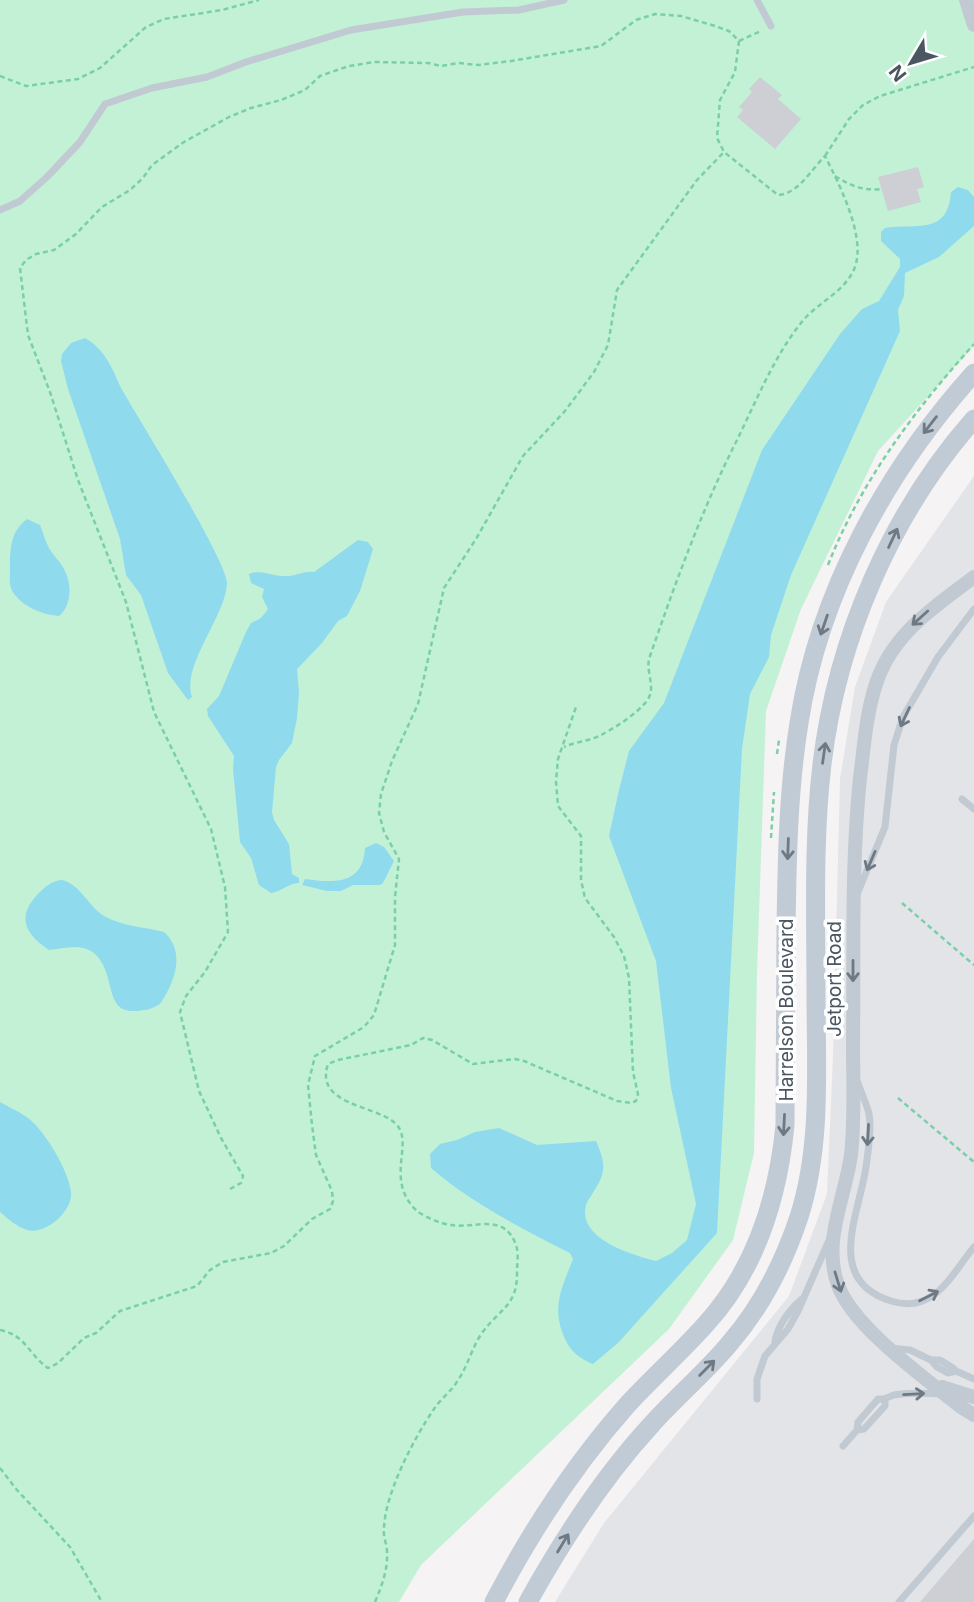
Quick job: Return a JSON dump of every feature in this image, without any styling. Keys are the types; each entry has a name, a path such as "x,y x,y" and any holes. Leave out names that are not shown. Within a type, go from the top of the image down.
{"main road":[{"name":"Harrelson Boulevard","path":"494,1602 534,1531 580,1463 628,1404 708,1322 729,1295 749,1261 764,1227 772,1201 783,1138 790,790 799,720 810,671 839,584 884,493 923,433 974,373"},
{"name":"Harrelson Boulevard","path":"528,1602 577,1519 620,1462 738,1333 764,1296 792,1235 806,1190 814,1140 817,824 822,760 833,705 867,593 903,516 937,465 974,419"}],"street":[{"path":"966,0 974,25"},
{"name":"Jetport Road","path":"974,577 925,613 892,650 876,684 866,728 856,817 851,1154 834,1228 834,1272 843,1297 864,1326 944,1394 974,1415"},
{"name":"Jetport Road","path":"931,1383 974,1397"}],"lane":[{"path":"0,210 20,201 47,177 80,142 105,104 152,88 207,77 246,62 351,30 463,12 519,10 564,0"},
{"path":"757,0 771,26"},
{"path":"853,903 885,827 894,745 903,717 938,657 974,608"},
{"path":"962,799 974,809"},
{"path":"853,1069 869,1115 866,1166 849,1247 852,1264 859,1279 881,1298 909,1304 933,1296 946,1286 974,1247"},
{"path":"757,1399 757,1379 765,1356 799,1311 802,1298 834,1228"},
{"path":"965,1263 974,1258"},
{"path":"890,1348 910,1350 931,1360 940,1360 974,1379"},
{"path":"843,1446 857,1430 864,1429 892,1396 944,1394"},
{"path":"899,1602 974,1516"}],"path":[{"path":"0,76 26,86 79,79 100,68 146,27 164,19 222,10 259,0"},
{"path":"230,1189 241,1183 243,1176 199,1091 180,1012 186,996 205,972 228,932 225,887 211,829 154,712 126,603 78,480 50,391 28,335 20,268 26,260 36,254 54,250 76,234 102,207 130,190 152,165 184,142 229,117 305,90 320,76 349,66 375,62 478,65 601,46 636,20 655,15 681,16 712,24 729,32 739,41"},
{"path":"739,41 771,26"},
{"path":"739,41 735,72 720,100 717,138 724,152 778,195 787,194 801,183 825,156 849,119 863,105 880,96 974,67"},
{"path":"0,1330 13,1333 26,1344 36,1360 48,1368 58,1363 84,1338 96,1333 120,1311 197,1286 210,1270 223,1262 271,1253 284,1245 312,1219 330,1209 332,1191 316,1155 308,1084 315,1056 364,1027 374,1015 395,945 395,897 399,859 384,832 379,813 381,794 392,761 418,704 443,587 476,539 523,456 565,411 594,372 608,345 617,290 697,180 724,152"},
{"path":"564,747 598,736 628,717 648,700 651,692 648,659 676,582 735,444 786,343 818,304 835,294 846,282 856,265 857,242 851,217 825,156"},
{"path":"835,176 852,186 868,190 882,189"},
{"path":"827,570 851,513 886,454 925,400 974,344"},
{"path":"375,1602 387,1572 387,1550 383,1531 390,1497 400,1471 435,1408 458,1381 482,1333 515,1294 519,1283 518,1259 515,1244 499,1225 488,1223 453,1226 418,1212 399,1180 404,1140 397,1125 384,1116 338,1096 328,1086 325,1074 328,1064 338,1059 411,1045 423,1038 432,1040 473,1064 515,1059 548,1070 617,1101 631,1104 636,1101 638,1094 634,1072 629,978 624,956 585,898 581,880 580,836 558,806 558,759 577,704"},
{"path":"777,757 781,732"},
{"path":"771,845 775,781"},
{"path":"902,903 974,965"},
{"path":"898,1098 974,1162"},
{"path":"0,1468 70,1547 102,1602"}],"shaded area":[{"path":"974,476 974,1602 555,1602 604,1523 789,1296 827,1194 840,779 855,687 886,602"}],"green space":[{"path":"0,0 974,0 974,346 878,451 801,609 766,711 754,1153 733,1240 669,1329 421,1565 399,1602 0,1602"}],"water":[{"path":"958,187 968,190 974,197 974,226 939,257 905,273 904,296 898,310 900,331 791,575 771,635 769,657 750,694 742,749 717,1233 618,1343 593,1364 570,1348 561,1328 559,1299 573,1259 570,1253 480,1204 446,1180 431,1168 430,1154 440,1144 475,1132 499,1128 537,1145 596,1141 603,1161 603,1172 587,1203 585,1217 598,1236 621,1250 656,1261 672,1253 687,1240 696,1204 671,1088 656,961 609,836 629,751 664,703 762,450 840,334 862,309 879,301 900,267 900,259 881,241 881,232 885,228 928,225 937,221 949,206 951,192"},
{"path":"85,338 98,348 107,360 213,548 227,584 219,611 198,656 190,685 192,697 188,700 168,673 141,595 126,575 120,539 68,389 61,361 62,354 71,343"},
{"path":"27,519 40,525 50,549 67,575 68,600 59,616 29,607 19,600 11,589 12,541 17,529"},
{"path":"358,540 368,542 373,549 360,591 347,616 338,621 322,643 297,669 297,718 292,743 276,767 272,812 289,844 292,874 299,878 299,883 271,893 259,885 251,858 240,842 234,756 208,716 207,709 219,696 251,623 261,618 268,609 262,597 264,589 251,583 249,574 258,572 288,576 314,572"},
{"path":"376,843 384,847 394,861 380,885 353,885 341,891 327,891 302,885 305,879 336,881 353,875 363,860 365,848"},
{"path":"62,880 74,886 104,916 125,924 164,932 171,940 175,949 176,967 174,977 160,1004 145,1010 124,1009 113,997 105,968 91,951 75,947 49,950 34,938 26,925 27,910 43,889"},
{"path":"0,1102 28,1118 42,1132 61,1163 69,1183 71,1192 68,1207 57,1220 42,1229 23,1229 0,1212"}],"building":[{"path":"760,77 782,95 778,99 801,119 775,149 737,117 743,110 739,107 752,92 749,89"},
{"path":"918,167 924,187 917,189 921,202 888,211 878,177"},
{"path":"974,1539 974,1602 920,1602"}]}
